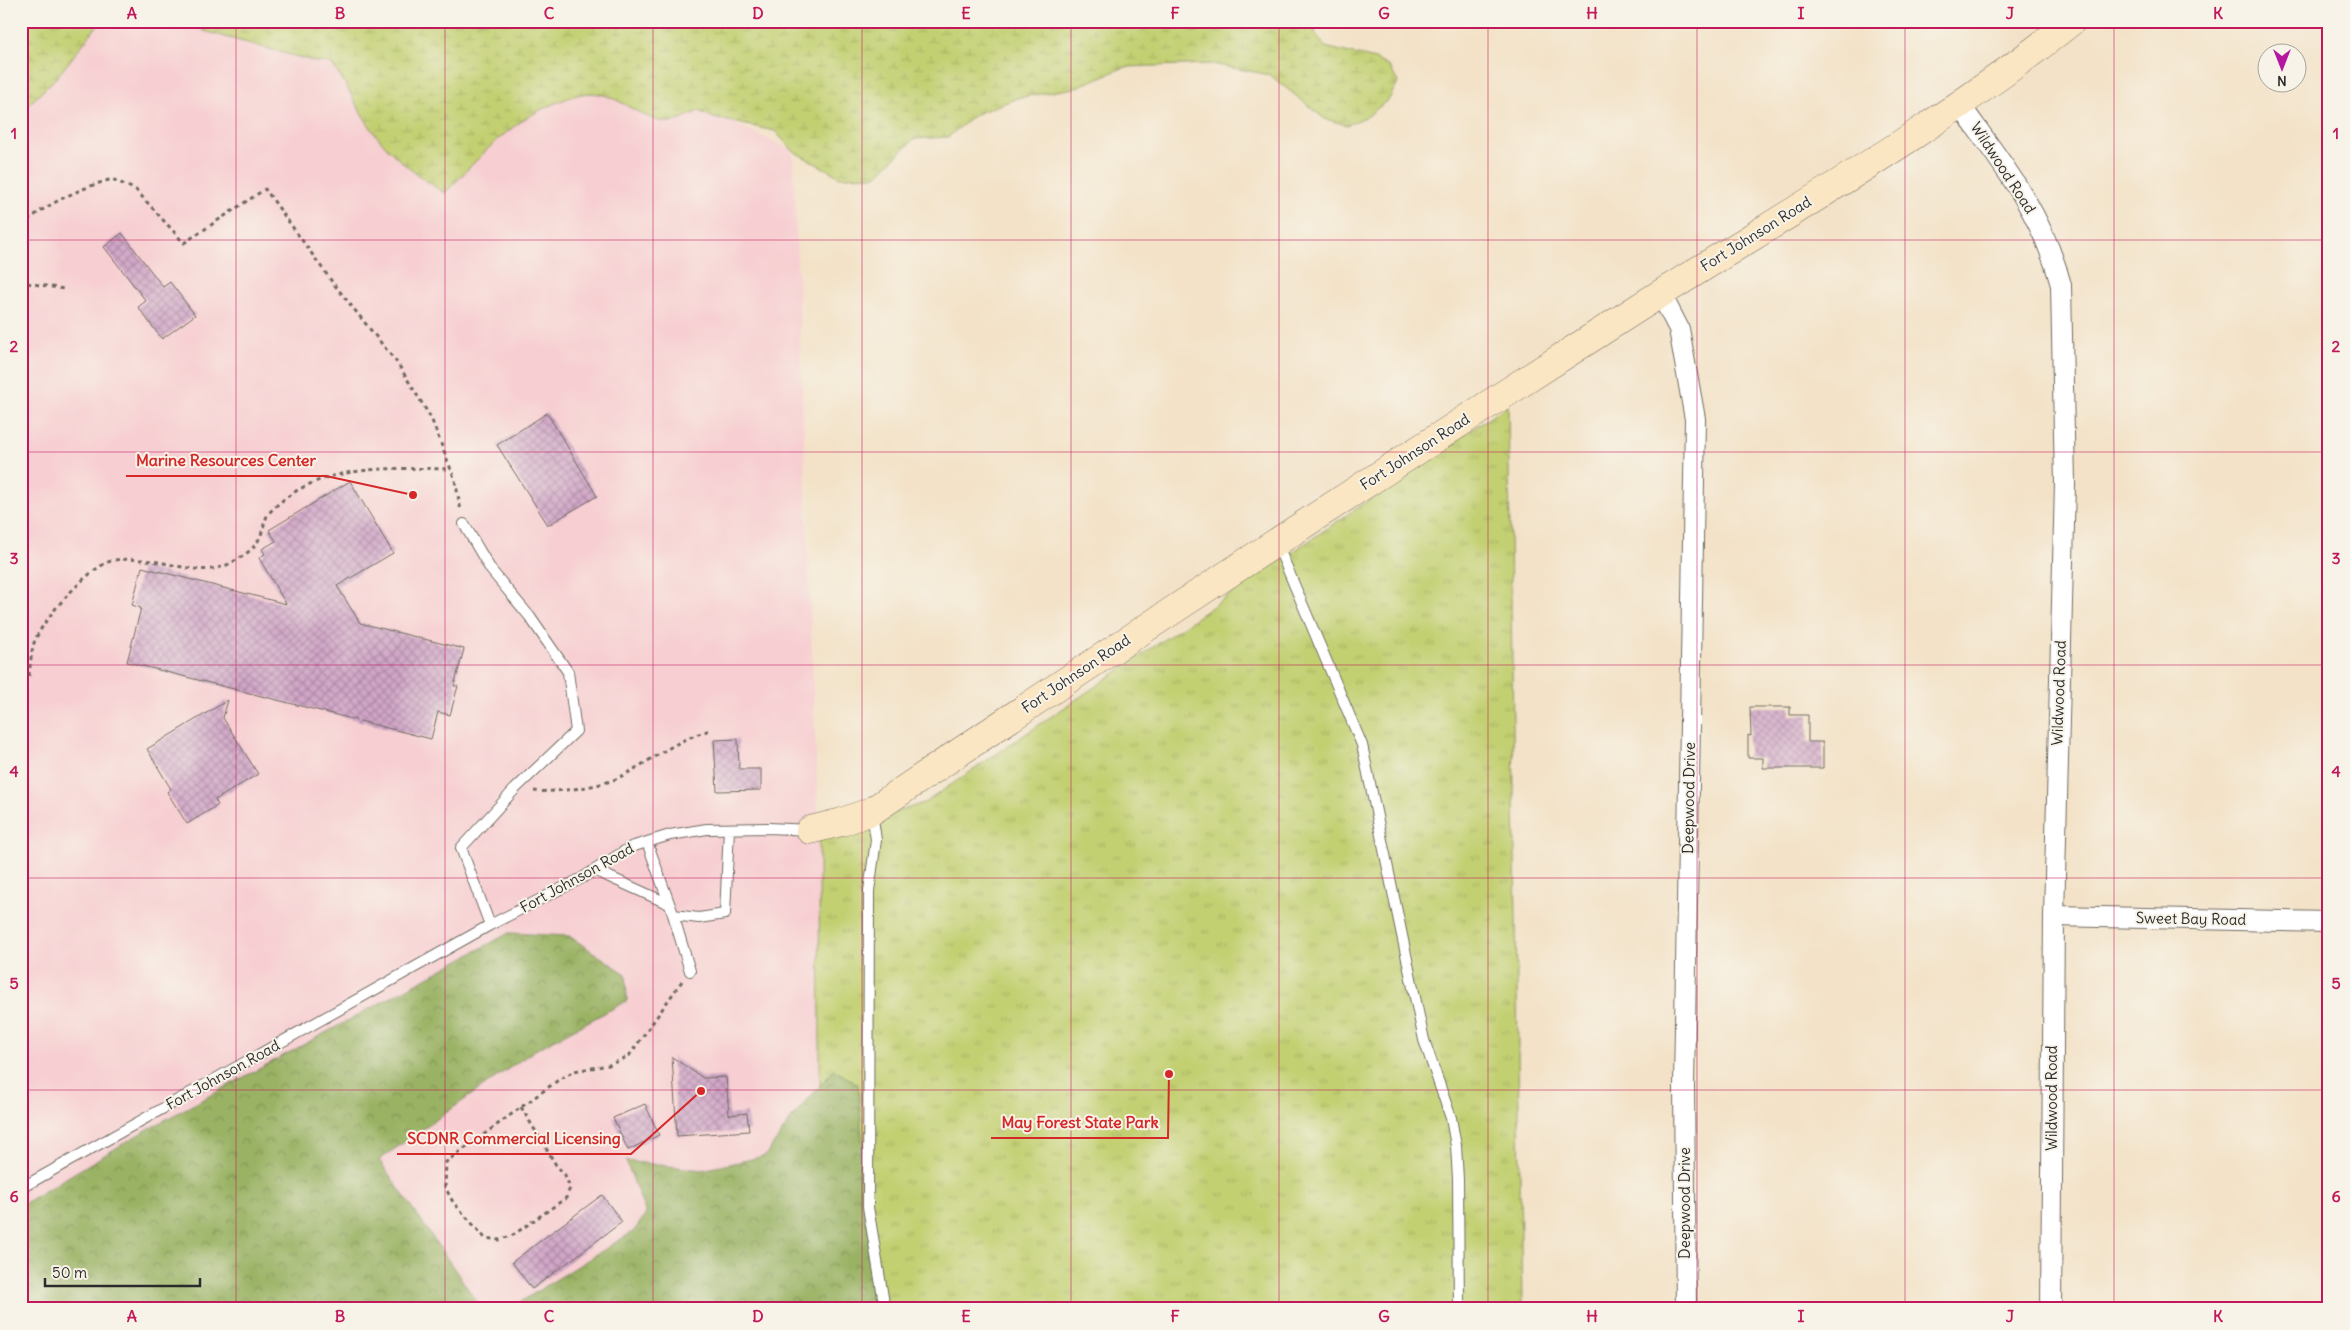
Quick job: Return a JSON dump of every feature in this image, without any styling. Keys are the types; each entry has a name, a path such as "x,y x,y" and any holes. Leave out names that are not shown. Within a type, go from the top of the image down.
{"street":[{"name":"Fort Johnson Road","path":"810,830 842,822 872,811 1276,542 1661,294 1960,105 2030,55 2072,21"},
{"name":"Wildwood Road","path":"1960,105 2026,199 2053,255 2061,285 2065,484 2054,916 2051,1309"},
{"name":"Deepwood Drive","path":"1661,294 1679,329 1695,419 1684,1086 1686,1309"},
{"name":"Sweet Bay Road","path":"2054,916 2329,922"}],"lane":[{"path":"464,524 491,570 530,617 568,672 576,731 516,789 461,848 490,925"},
{"path":"1276,542 1362,745 1424,1040 1451,1118 1456,1146 1459,1309"},
{"path":"872,811 876,840 869,891 868,1207 885,1309"},
{"path":"673,915 698,918 725,914 729,829"},
{"name":"Fort Johnson Road","path":"21,1188 490,925 594,870 631,847 670,834 729,829 810,830"},
{"path":"647,842 673,915 690,971"},
{"path":"594,870 669,904"}],"path":[{"path":"21,224 37,212 77,190 112,179 136,190 184,243 265,189 333,283 398,364 431,418 451,469 464,524"},
{"path":"21,278 27,283 64,289"},
{"path":"28,676 33,645 42,628 73,588 105,563 119,560 143,560 203,571 229,564 252,549 260,538 268,514 306,484 327,477 362,470 451,469"},
{"path":"516,789 546,792 616,779 671,745 694,734 711,730"},
{"path":"521,1107 556,1165 565,1175 570,1188 566,1198 514,1235 499,1240 485,1238 453,1202 445,1187 446,1162 521,1107 574,1071 609,1064 629,1056 690,971"}],"shaded area":[{"path":"21,21 514,21 793,151 819,839 821,1309 21,1309"}],"green space":[{"path":"21,21 101,21 56,78 21,112"},
{"path":"190,21 1314,21 1315,32 1325,47 1375,59 1389,67 1398,82 1389,99 1368,116 1347,125 1325,119 1270,75 1212,64 1125,67 1074,88 1017,98 976,114 948,137 914,139 876,176 840,177 793,151 775,131 714,118 699,111 670,122 662,121 604,95 583,94 545,108 513,127 485,151 445,193 401,161 382,142 365,119 331,63 316,62 204,31"},
{"path":"1508,405 1522,1309 821,1309 819,839 926,802"},
{"path":"509,933 569,936 626,974 627,1001 535,1050 379,1160 482,1309 21,1309 21,1205 141,1133"},
{"path":"834,1070 858,1084 875,1309 509,1309 634,1231 646,1214 626,1161 702,1170 765,1156 795,1114"}],"building":[{"path":"122,233 163,287 170,282 195,315 162,339 138,307 146,301 104,247"},
{"path":"547,413 597,496 548,525 497,445"},
{"path":"350,481 393,553 337,586 360,623 464,649 454,686 458,686 450,715 438,712 431,739 127,662 141,608 132,605 142,567 286,604 259,558 265,554 262,549 276,541 269,530"},
{"path":"228,700 223,718 258,774 215,800 218,805 187,824 167,792 171,789 147,749"},
{"path":"1750,707 1790,707 1790,715 1808,715 1808,742 1823,742 1823,768 1763,768 1763,758 1748,758 1748,735 1751,736"},
{"path":"738,739 739,769 761,769 761,790 717,791 714,740"},
{"path":"672,1057 703,1078 726,1077 729,1115 747,1113 749,1131 677,1136"},
{"path":"645,1104 659,1135 628,1150 613,1118"},
{"path":"602,1195 622,1222 532,1289 512,1262"}],"place":[{"name":"Marine Resources Center","path":"413,495"},
{"name":"May Forest State Park","path":"1169,1074"},
{"name":"SCDNR Commercial Licensing","path":"701,1091"}]}
